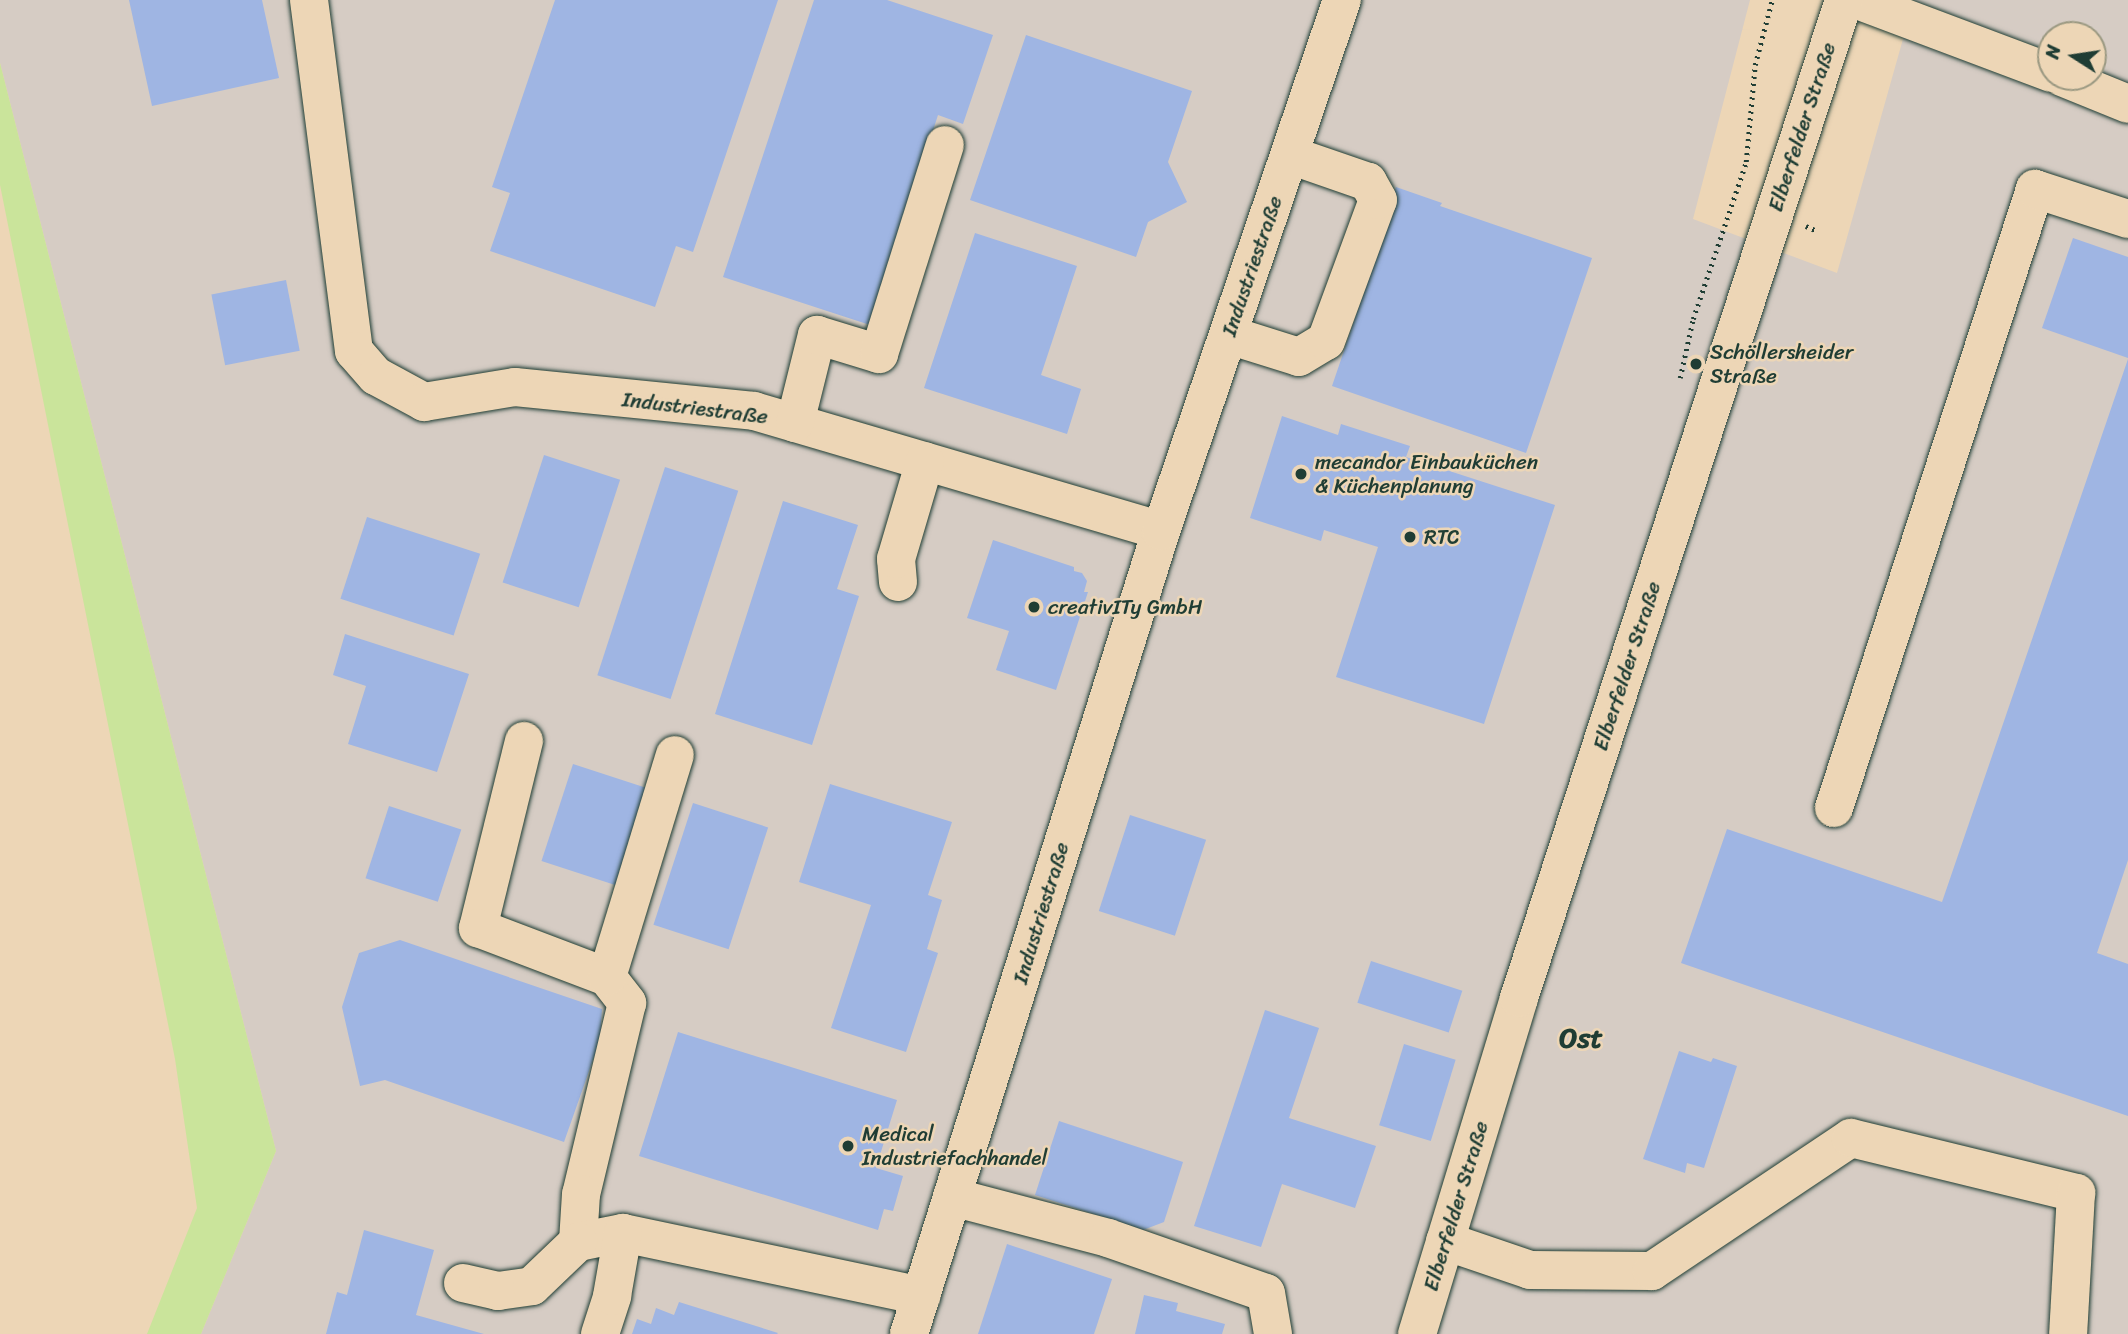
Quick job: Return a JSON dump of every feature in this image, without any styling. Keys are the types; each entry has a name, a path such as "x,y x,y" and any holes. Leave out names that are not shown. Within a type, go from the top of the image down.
{"street":[{"name":"Industriestraße","path":"309,0 354,351 376,376 425,402 515,387 754,411 1161,531"},
{"name":"Industriestraße","path":"909,1334 1161,531 1342,0"},
{"name":"Elberfelder Straße","path":"1417,1334 1519,998 1844,0"},
{"path":"1857,0 2037,68"},
{"path":"2096,91 2128,104"},
{"path":"795,423 817,335 879,354 945,145"},
{"path":"1228,335 1299,357 1326,341 1378,200 1368,182 1290,155"},
{"path":"1833,808 2035,189 2128,219"},
{"path":"898,582 896,559 925,461"},
{"path":"524,741 478,928 617,990"},
{"path":"578,1242 581,1194 617,990 675,755"},
{"path":"1445,1241 1530,1270 1652,1271 1851,1138 2076,1193 2068,1334"},
{"path":"952,1197 1108,1238 1266,1293 1273,1334"},
{"path":"600,1334 612,1296 623,1233"},
{"path":"463,1283 498,1291 532,1286 578,1242 623,1233 921,1296"}],"path":[{"name":"Elberfelder Straße","path":"1736,198 1746,162 1755,65 1772,0"}],"shaded area":[{"path":"0,0 1750,0 1693,219 1837,273 1914,0 2128,0 2128,1334 201,1334 276,1151 0,63"}],"green space":[{"path":"0,63 276,1151 201,1334 147,1334 197,1208 175,1059 0,185"}],"building":[{"path":"129,0 262,0 279,78 152,106"},
{"path":"555,0 778,0 693,252 676,246 655,307 490,251 510,193 492,187"},
{"path":"814,0 887,0 993,35 963,124 938,115 870,325 723,277"},
{"path":"1026,35 1192,91 1168,162 1187,202 1148,222 1136,257 970,200"},
{"path":"1396,187 1442,203 1440,206 1592,258 1526,453 1332,386 1384,233 1380,232"},
{"path":"975,233 1077,266 1041,375 1081,389 1067,434 924,388"},
{"path":"2073,238 2128,257 2128,358 2042,328"},
{"path":"286,280 300,351 225,365 211,295"},
{"path":"2128,359 2128,860 2097,953 2128,964 2128,1116 1681,963 1727,829 1942,902"},
{"path":"1282,416 1338,435 1341,424 1410,446 1406,457 1555,505 1484,724 1336,677 1378,547 1324,530 1321,541 1250,518"},
{"path":"544,455 620,480 579,607 503,582"},
{"path":"665,467 738,491 671,699 597,675"},
{"path":"783,501 858,525 837,589 859,596 812,745 715,714"},
{"path":"367,517 480,554 454,636 340,599"},
{"path":"993,540 1074,567 1074,571 1082,573 1087,581 1084,592 1088,592 1056,690 996,670 1009,631 967,618"},
{"path":"345,634 469,674 437,772 348,744 366,686 333,675"},
{"path":"573,764 648,788 617,885 541,861"},
{"path":"830,784 952,822 928,895 942,900 927,949 938,953 906,1052 831,1028 871,905 799,882"},
{"path":"693,803 768,827 729,949 653,925"},
{"path":"389,806 461,829 438,902 366,878"},
{"path":"1130,815 1206,840 1175,936 1099,911"},
{"path":"400,940 602,1009 600,1040 564,1142 385,1080 360,1086 342,1007 359,953"},
{"path":"1371,961 1462,991 1449,1033 1357,1003"},
{"path":"1265,1010 1319,1028 1289,1118 1376,1146 1355,1208 1282,1184 1261,1247 1194,1226"},
{"path":"678,1032 897,1100 876,1168 903,1176 893,1211 884,1209 878,1230 639,1156"},
{"path":"1404,1044 1456,1060 1431,1141 1379,1125"},
{"path":"1679,1051 1711,1062 1713,1058 1737,1066 1704,1168 1687,1163 1685,1173 1643,1159"},
{"path":"1059,1121 1183,1162 1164,1222 1143,1230 1035,1195"},
{"path":"364,1230 434,1250 416,1315 484,1334 326,1334 337,1292 347,1295"},
{"path":"1007,1244 1112,1279 1094,1334 978,1334"},
{"path":"1144,1295 1178,1303 1176,1311 1225,1324 1222,1334 1135,1334"},
{"path":"679,1302 778,1333 632,1334 637,1319 651,1324 656,1308 674,1315"}],"place":[{"name":"Schöllersheider Straße","path":"1696,364"},
{"name":"mecandor Einbauküchen & Küchenplanung","path":"1301,474"},
{"name":"RTC","path":"1410,537"},
{"name":"creativITy GmbH","path":"1034,607"},
{"name":"Medical Industriefachhandel","path":"848,1146"}],"district":[{"name":"Ost","path":"1581,1038"}]}
